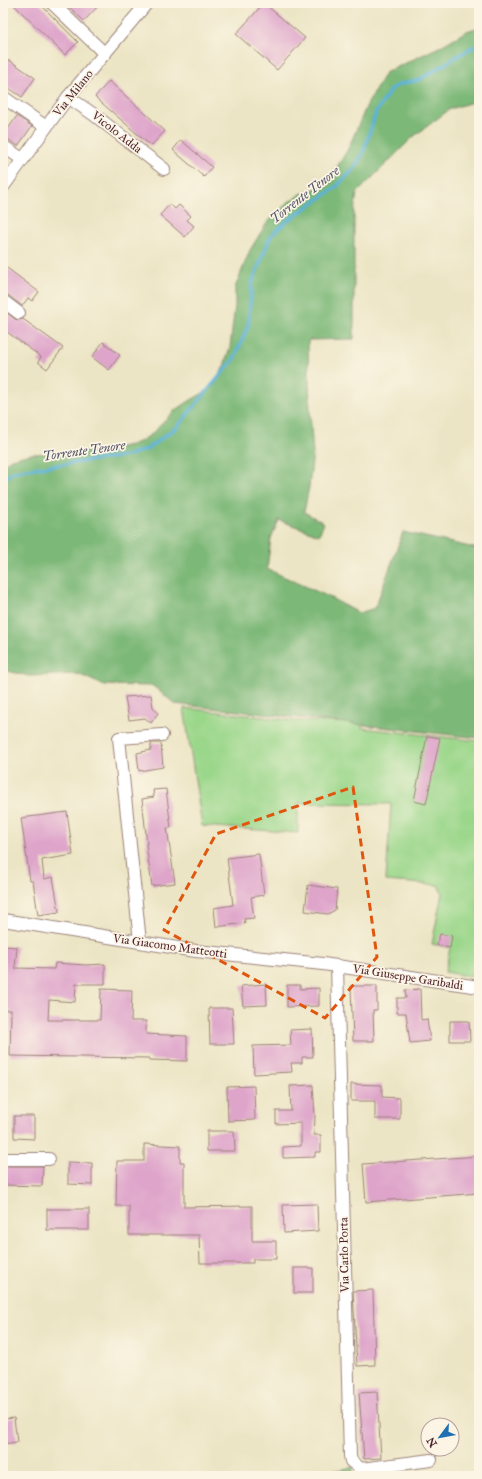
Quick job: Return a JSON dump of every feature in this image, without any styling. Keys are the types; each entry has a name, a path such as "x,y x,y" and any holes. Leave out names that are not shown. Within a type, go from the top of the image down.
{"street":[{"path":"52,3 105,54"},
{"name":"Via Milano","path":"3,186 68,97 147,3"},
{"path":"3,97 46,127"},
{"name":"Vicolo Adda","path":"68,97 93,114 164,169"},
{"path":"3,146 22,159"},
{"path":"3,301 19,313"},
{"path":"140,942 119,738 162,734"},
{"name":"Via Giacomo Matteotti","path":"3,920 196,951 337,966"},
{"name":"Via Giuseppe Garibaldi","path":"337,966 479,987"},
{"name":"Via Carlo Porta","path":"337,966 350,1456 351,1461 361,1469 431,1460"},
{"path":"3,1159 49,1159"}],"highlighted area":[{"path":"353,787 377,957 325,1018 164,930 216,834"}],"green space":[{"path":"479,27 479,100 450,109 413,137 357,193 354,213 354,339 308,340 310,413 313,453 304,512 324,523 319,535 279,520 271,538 267,569 329,597 359,613 375,608 403,532 479,549 479,738 175,704 153,686 103,685 78,674 29,676 3,670 3,465 11,459 31,454 99,451 131,445 152,434 173,412 210,389 217,381 230,347 235,306 235,288 250,250 267,223 287,203 301,194 317,188 326,182 334,172 348,149 367,105 385,73 439,47 467,31"},
{"path":"184,708 298,721 362,723 362,728 479,741 479,978 445,972 450,948 432,944 442,893 438,885 386,881 391,804 298,803 298,833 202,826"},
{"path":"353,1467 353,1476 309,1476"}],"building":[{"path":"12,3 39,3 78,42 65,55"},
{"path":"65,3 101,3 84,21"},
{"path":"264,3 305,38 277,70 236,34"},
{"path":"9,60 35,78 22,97 3,84 3,68"},
{"path":"109,81 165,131 151,146 95,97"},
{"path":"17,116 32,126 18,146 3,136"},
{"path":"181,140 212,167 204,177 173,150"},
{"path":"170,204 175,209 179,205 191,216 187,220 194,226 185,237 160,215"},
{"path":"3,265 39,292 32,301 28,298 22,306 8,295 3,294"},
{"path":"3,310 15,319 23,319 63,348 47,369 38,362 41,357 3,329"},
{"path":"103,342 120,355 109,370 92,357"},
{"path":"151,695 153,707 158,713 151,723 145,718 129,720 125,697"},
{"path":"427,736 440,738 426,804 414,801"},
{"path":"151,743 161,743 163,767 139,771 137,753 151,750"},
{"path":"166,789 171,828 167,828 175,883 152,886 142,799 154,797 153,790"},
{"path":"67,812 73,855 42,860 44,879 53,877 59,912 38,915 33,881 30,881 21,818"},
{"path":"259,854 264,895 251,897 254,918 244,919 245,923 216,927 214,908 233,905 227,858"},
{"path":"308,885 337,889 335,910 328,914 305,911"},
{"path":"440,934 452,936 450,948 437,945"},
{"path":"3,946 17,947 15,968 54,969 55,963 86,965 105,964 105,984 76,984 75,1002 49,1000 48,1020 100,1020 101,989 132,990 131,1021 146,1021 146,1034 187,1036 187,1061 149,1060 149,1058 10,1056 11,1010 3,1010"},
{"path":"266,984 267,1005 243,1006 241,986"},
{"path":"287,985 300,985 300,989 319,988 319,1006 287,1007"},
{"path":"351,986 377,986 377,1010 373,1010 374,1041 353,1041"},
{"path":"420,989 421,1020 427,1019 430,1041 410,1043 406,1013 397,1013 397,998 406,998 405,990"},
{"path":"209,1008 232,1008 234,1044 210,1044"},
{"path":"450,1021 469,1021 470,1041 450,1041"},
{"path":"312,1029 313,1057 302,1057 302,1063 291,1063 292,1072 254,1074 253,1046 291,1045 290,1030"},
{"path":"351,1084 382,1085 382,1097 400,1098 400,1119 375,1119 375,1101 351,1101"},
{"path":"313,1085 315,1117 314,1135 321,1135 321,1152 315,1152 315,1157 283,1158 283,1147 301,1146 301,1123 276,1124 276,1111 291,1111 290,1086"},
{"path":"254,1086 255,1120 228,1121 227,1087"},
{"path":"14,1116 34,1116 34,1139 14,1138"},
{"path":"207,1131 234,1131 235,1151 207,1151"},
{"path":"144,1144 180,1146 180,1162 184,1162 184,1207 252,1206 252,1241 276,1241 276,1259 253,1259 253,1263 200,1263 199,1235 129,1235 129,1206 116,1206 117,1161 144,1161"},
{"path":"479,1156 479,1193 366,1202 363,1164"},
{"path":"68,1162 92,1163 92,1185 68,1184"},
{"path":"3,1166 43,1166 42,1186 3,1185"},
{"path":"317,1204 318,1231 284,1233 283,1205"},
{"path":"47,1209 89,1209 89,1230 47,1230"},
{"path":"294,1268 313,1268 313,1293 294,1293"},
{"path":"373,1290 375,1365 357,1366 353,1291"},
{"path":"377,1392 381,1458 364,1459 359,1393"},
{"path":"14,1418 17,1442 3,1444 3,1419"}],"waterway":[{"name":"Torrente Tenore","path":"3,480 13,472 27,469 126,456 147,449 177,427 234,359 248,326 252,283 271,235 287,221 335,188 353,170 363,153 376,112 391,89 400,84 419,80 471,48 479,45"}]}
